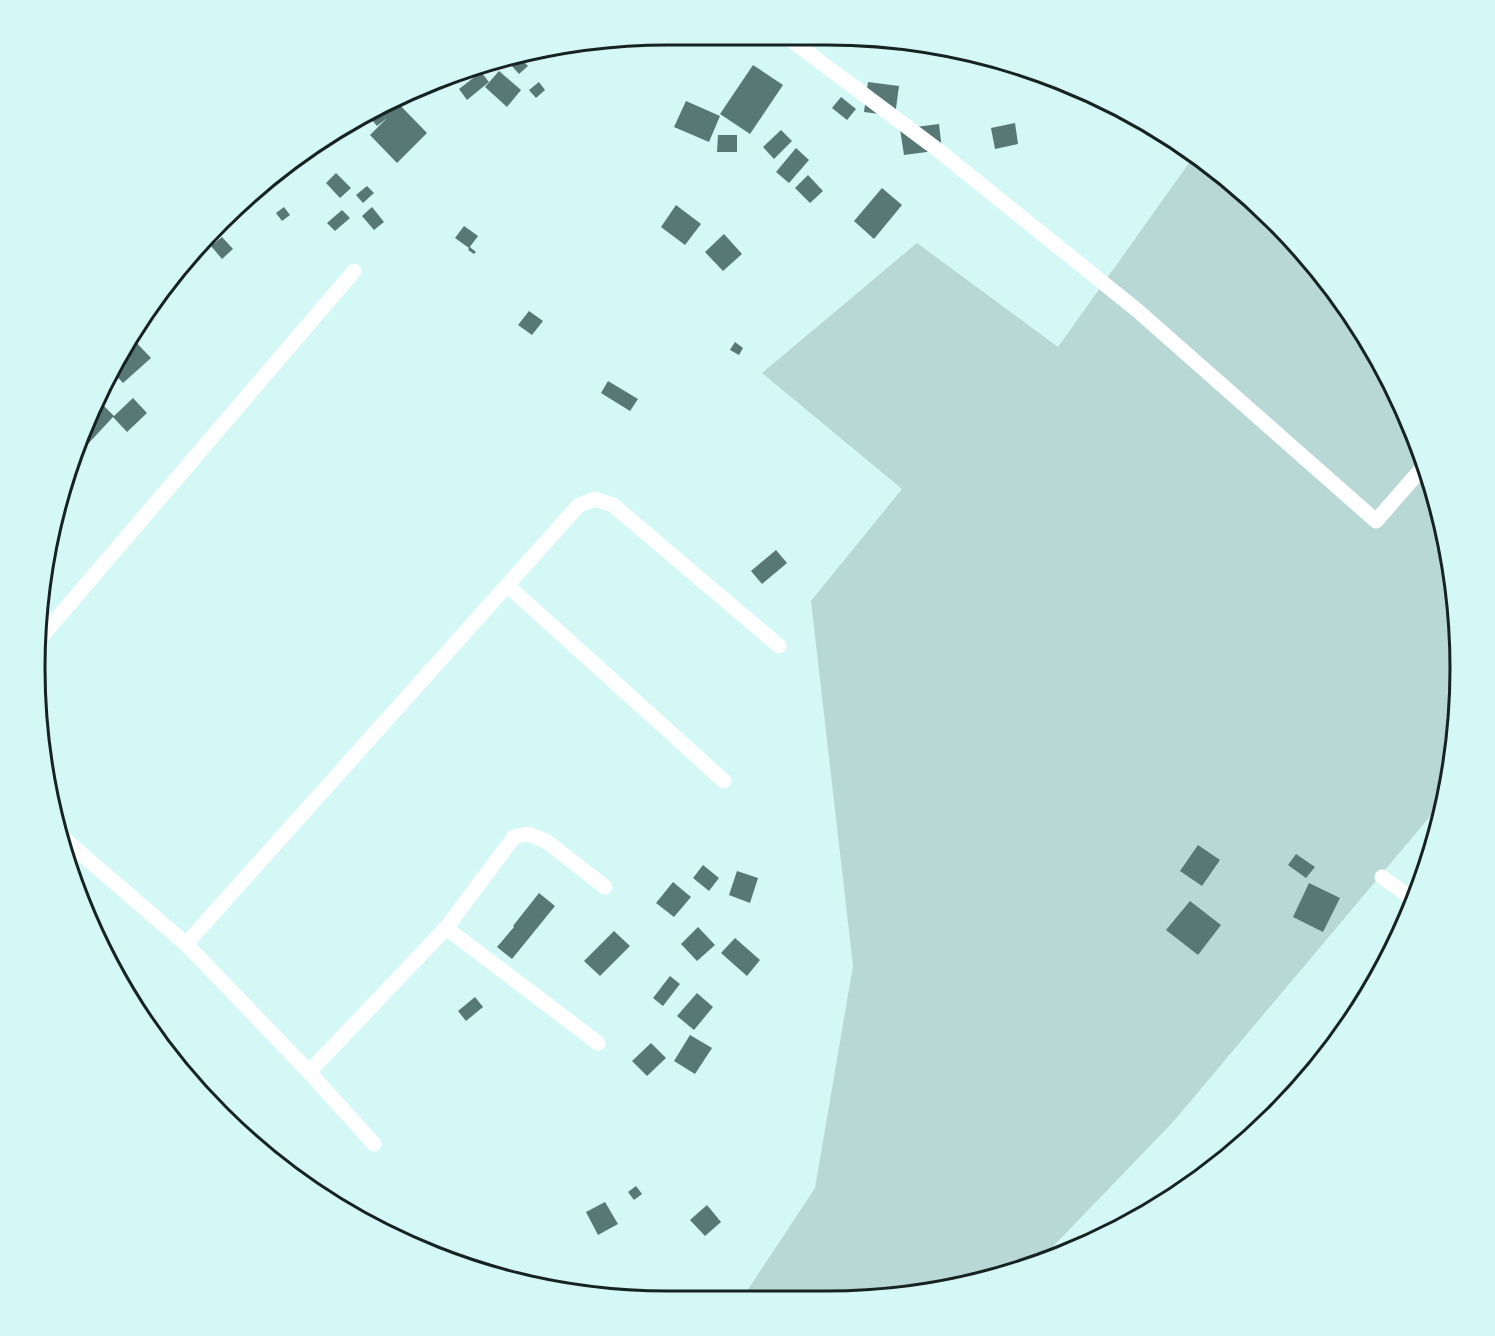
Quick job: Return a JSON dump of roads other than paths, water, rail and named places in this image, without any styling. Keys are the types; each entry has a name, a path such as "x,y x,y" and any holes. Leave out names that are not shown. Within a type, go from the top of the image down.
{"street":[{"path":"798,45 938,150 1138,311 1376,521 1418,472"},
{"path":"46,632 354,271"},
{"path":"186,944 579,505 596,499 613,505 779,646"},
{"path":"508,586 724,782"},
{"path":"309,1072 446,928 514,837 528,834 546,841 605,887"},
{"path":"71,845 186,944 309,1072 374,1144"},
{"path":"1382,877 1407,895"},
{"path":"446,928 598,1043"}]}
